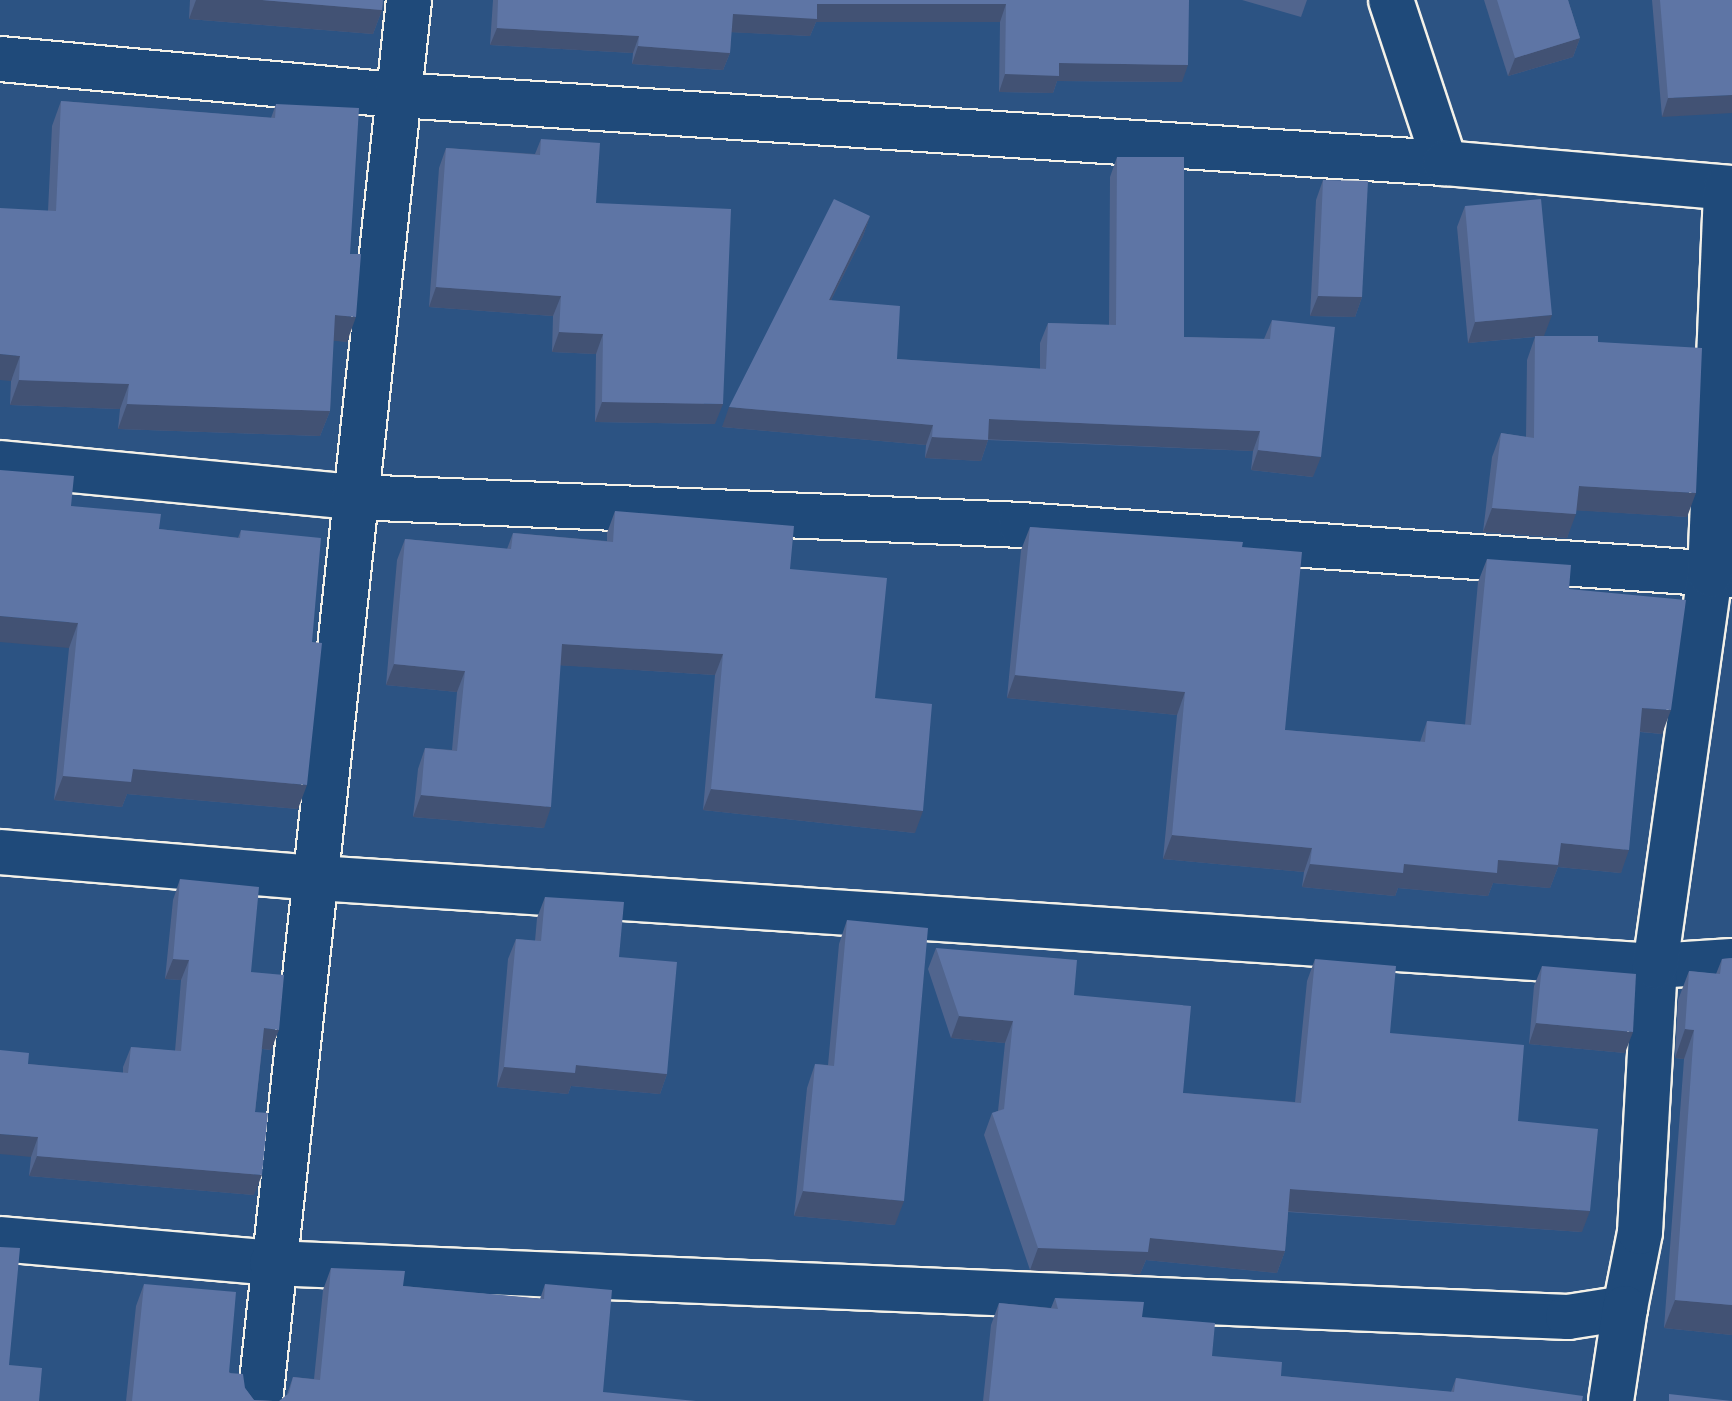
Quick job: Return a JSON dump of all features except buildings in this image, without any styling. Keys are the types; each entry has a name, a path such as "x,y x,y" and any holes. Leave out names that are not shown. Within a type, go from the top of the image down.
{"street":[{"path":"260,1401 272,1263 317,878 354,497 409,0"},
{"path":"1391,0 1445,163"},
{"path":"0,59 398,95 1445,163 1729,188 1721,575 1655,966 1640,1232 1611,1401"},
{"path":"0,463 354,497 1021,525 1721,575"},
{"path":"0,852 317,878 1655,966 1732,961"},
{"path":"0,1239 272,1263 1568,1317 1625,1308"}]}
